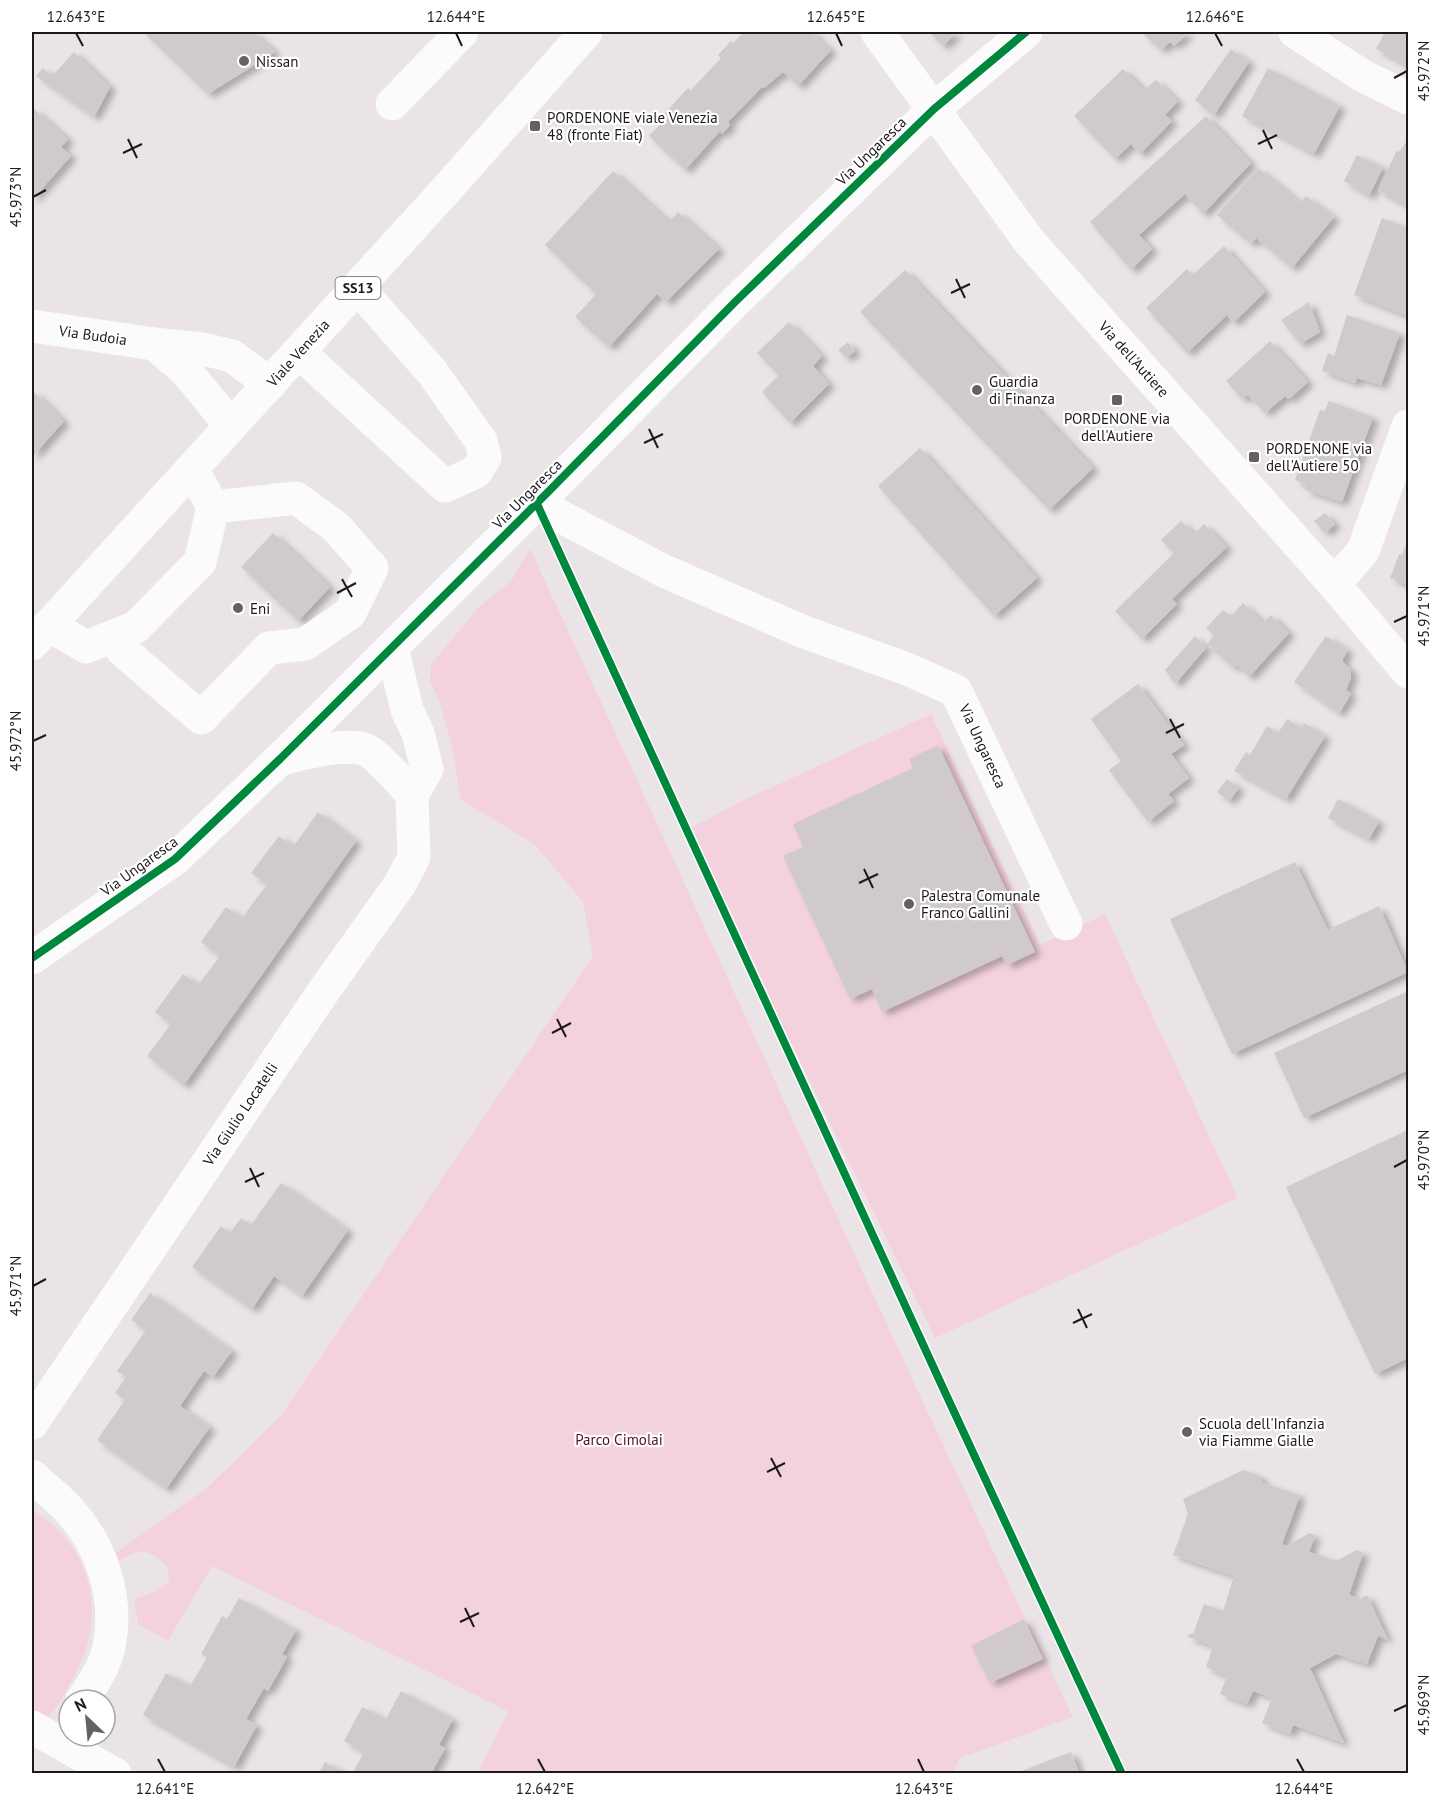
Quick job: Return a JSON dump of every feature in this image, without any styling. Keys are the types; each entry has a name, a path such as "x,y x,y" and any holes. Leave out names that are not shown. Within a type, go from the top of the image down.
{"street":[{"path":"392,104 462,32"},
{"name":"Via dell'Autiere","path":"877,32 1029,241 1334,584 1408,672"},
{"name":"Via Ungaresca","path":"32,958 175,859 280,759 537,504 735,302 934,109 1026,32"},
{"path":"1295,32 1363,76 1408,98"},
{"name":"Viale Venezia","path":"40,635 358,288 575,36"},
{"path":"299,352 445,486 476,472 485,457 481,441 432,372 358,288"},
{"name":"Via Budoia","path":"32,326 154,344 203,348 232,356 270,384"},
{"path":"154,344 186,371 231,426"},
{"path":"1334,584 1363,551 1408,426"},
{"path":"40,635 86,647 136,627 200,562 213,507 192,469"},
{"path":"113,637 123,651 201,718 269,648 305,644 350,613 372,568 336,527 296,498 213,507"},
{"name":"Via Ungaresca","path":"537,504 664,571 804,632 907,669 956,691 1066,924"},
{"path":"349,689 365,750 399,779 412,795 427,769 418,733 406,710 392,647"},
{"path":"349,689 406,710"},
{"path":"280,759 328,748 365,750"},
{"name":"Via Giulio Locatelli","path":"32,1423 322,992 400,884 414,857 412,795"},
{"path":"32,1476 69,1511 93,1544 107,1578 112,1620 109,1649 90,1688"},
{"path":"47,1734 70,1773"},
{"path":"47,1734 115,1773"}],"green space":[{"name":"Parco Cimolai","path":"530,549 934,1426 1073,1717 960,1758 952,1773 478,1773 508,1711 212,1566 168,1641 138,1624 134,1599 157,1591 169,1581 167,1566 153,1555 142,1552 114,1563 111,1556 208,1487 283,1413 593,956 583,902 534,844 460,799 454,755 440,703 430,681 431,664 478,608 511,581"},
{"path":"931,714 1040,945 1105,914 1238,1198 935,1338 687,830 746,799"},
{"path":"32,1509 57,1529 73,1549 83,1566 92,1604 88,1642 67,1688 57,1688 57,1707 46,1717 32,1713"}],"building":[{"path":"143,32 253,32 275,52 208,94"},
{"path":"744,32 816,32 813,34 831,50 798,86 783,72 764,88 762,87 728,122 730,125 722,134 720,131 685,170 649,136 667,117 664,114 688,88 691,90 721,58 718,55 731,41 733,43"},
{"path":"929,32 957,32 943,46"},
{"path":"1141,32 1189,32 1174,46 1170,42 1161,50"},
{"path":"1385,32 1408,32 1408,66 1376,49"},
{"path":"1231,49 1249,62 1214,115 1195,100"},
{"path":"74,52 110,87 94,117 36,76 43,68 52,76"},
{"path":"1268,68 1340,106 1314,154 1242,116"},
{"path":"1123,69 1144,90 1156,80 1178,101 1165,115 1172,121 1140,154 1131,144 1115,159 1074,116"},
{"path":"34,109 68,139 61,147 71,156 32,200 32,112"},
{"path":"1206,116 1251,163 1203,214 1185,194 1139,235 1152,249 1131,270 1090,222"},
{"path":"1406,142 1408,143 1408,206 1378,190 1397,150 1399,152"},
{"path":"1357,155 1383,167 1369,196 1344,181"},
{"path":"1258,168 1301,203 1306,196 1334,217 1292,268 1256,238 1251,244 1217,215"},
{"path":"613,171 669,222 678,212 719,249 666,302 657,294 609,347 575,317 596,294 545,245"},
{"path":"1382,218 1408,228 1408,316 1354,295"},
{"path":"1224,246 1265,292 1233,323 1227,315 1187,353 1146,308 1187,269 1193,275"},
{"name":"Guardia di Finanza","path":"905,270 1093,468 1049,510 860,312"},
{"path":"1309,302 1320,332 1300,344 1281,320"},
{"path":"1347,315 1400,333 1381,385 1357,378 1355,383 1322,371 1328,353 1334,356"},
{"path":"789,322 822,356 813,366 829,384 790,423 762,392 779,375 757,353"},
{"path":"1270,341 1308,382 1289,399 1285,396 1265,413 1248,395 1242,399 1226,381"},
{"path":"848,342 855,351 846,358 838,350"},
{"path":"33,391 64,421 32,457 32,393"},
{"path":"1329,401 1373,417 1342,502 1305,490 1306,484 1295,480 1320,410 1325,411"},
{"path":"920,448 1037,578 994,616 878,486"},
{"path":"1325,513 1335,524 1325,533 1314,521"},
{"path":"1181,521 1194,534 1204,524 1227,547 1172,599 1177,604 1142,639 1115,611 1174,553 1161,540"},
{"path":"273,533 330,587 298,621 241,567"},
{"path":"1408,538 1408,585 1390,578"},
{"path":"1243,603 1263,622 1271,615 1289,633 1249,677 1237,665 1233,667 1207,644 1214,635 1206,628 1223,610 1231,616"},
{"path":"1195,636 1206,648 1175,684 1165,670"},
{"path":"1326,636 1348,650 1342,661 1351,670 1351,678 1346,690 1351,694 1339,713 1294,682"},
{"path":"1138,684 1184,745 1171,754 1189,778 1168,794 1174,801 1148,822 1109,770 1121,761 1091,719"},
{"path":"1287,719 1301,728 1304,723 1325,736 1286,799 1234,771 1246,752 1250,755 1267,726 1278,733"},
{"name":"Palestra Comunale Franco Gallini","path":"938,745 1035,952 1007,965 1002,956 882,1012 872,989 850,999 783,856 803,847 793,824 913,768 909,759"},
{"path":"1227,779 1239,788 1229,801 1217,792"},
{"path":"1338,799 1379,821 1369,839 1328,818"},
{"path":"318,812 356,841 184,1085 147,1056 171,1024 155,1012 183,974 198,985 220,956 201,942 226,907 242,918 267,884 251,873 279,836 293,847"},
{"path":"1295,862 1328,930 1379,906 1408,972 1232,1054 1170,919"},
{"path":"1408,991 1408,1070 1304,1118 1274,1053"},
{"path":"1408,1130 1408,1358 1375,1374 1286,1187"},
{"path":"281,1183 348,1230 302,1296 274,1276 252,1309 192,1267 221,1226 230,1233 241,1218 251,1225"},
{"path":"150,1293 232,1351 213,1377 204,1371 180,1406 210,1427 166,1489 97,1440 125,1400 115,1393 126,1377 117,1371 146,1330 131,1320"},
{"path":"1243,1470 1260,1476 1263,1483 1300,1495 1282,1544 1286,1546 1310,1533 1315,1535 1309,1552 1336,1561 1357,1550 1363,1553 1349,1595 1360,1599 1367,1595 1388,1640 1378,1636 1367,1664 1336,1654 1310,1668 1344,1743 1293,1725 1290,1734 1262,1723 1272,1698 1253,1691 1247,1704 1220,1694 1227,1676 1206,1667 1213,1646 1188,1637 1189,1634 1193,1634 1204,1604 1223,1611 1234,1576 1173,1555 1188,1514 1183,1499"},
{"path":"239,1598 296,1630 282,1654 287,1657 268,1691 264,1688 246,1719 257,1725 234,1767 143,1715 166,1673 190,1686 207,1658 201,1654 222,1616 227,1619"},
{"path":"1024,1619 1043,1659 990,1683 971,1646"},
{"path":"401,1691 453,1719 439,1745 445,1748 431,1774 352,1774 364,1752 344,1741 362,1707 386,1719"},
{"path":"1071,1752 1080,1774 1016,1774 1016,1773"},
{"path":"325,1762 346,1774 318,1774"}],"cycle path":[{"path":"32,958 175,859 280,759 735,302 934,109 1026,32"},
{"path":"537,504 1122,1774"}],"place":[{"name":"Nissan","path":"244,61"},
{"name":"PORDENONE viale Venezia 48 (fronte Fiat)","path":"535,126"},
{"name":"Guardia di Finanza","path":"977,390"},
{"name":"PORDENONE via dell'Autiere","path":"1117,400"},
{"name":"PORDENONE via dell'Autiere 50","path":"1254,457"},
{"name":"Eni","path":"238,608"},
{"name":"Palestra Comunale Franco Gallini","path":"909,904"},
{"name":"Scuola dell'Infanzia via Fiamme Gialle","path":"1187,1432"}]}
